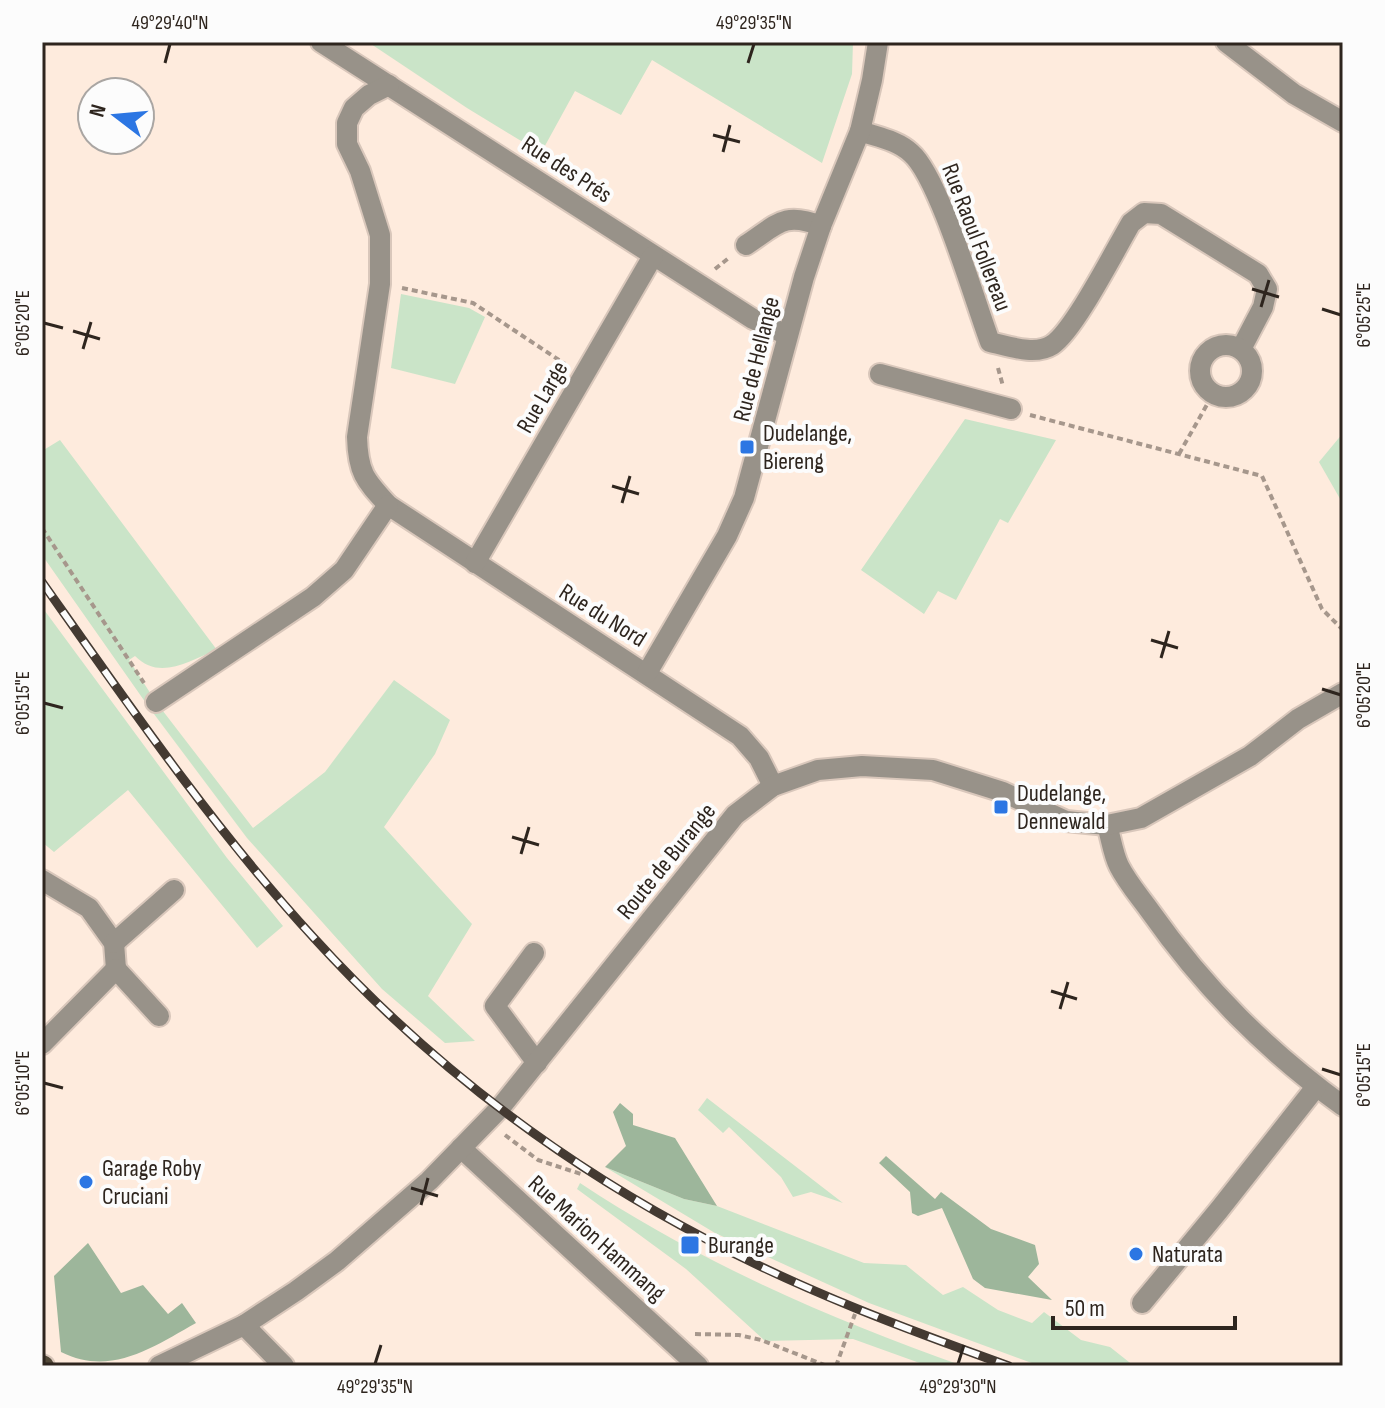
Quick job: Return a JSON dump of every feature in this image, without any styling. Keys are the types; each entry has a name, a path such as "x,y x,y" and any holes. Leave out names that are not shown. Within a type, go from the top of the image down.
{"street":[{"name":"Rue des Prés","path":"321,42 753,319 787,335"},
{"name":"Rue de Hellange","path":"647,673 727,536 744,498 759,452 787,335 821,226 860,131 878,42"},
{"path":"1226,42 1294,94 1343,122"},
{"name":"Rue du Nord","path":"389,85 369,95 354,108 347,123 347,144 360,171 380,235 380,284 357,437 358,463 369,485 388,505 740,736 759,758 773,786"},
{"name":"Rue Raoul Follereau","path":"860,131 902,145 915,155 933,184 990,342 1029,350 1050,347 1068,329 1131,223 1144,213 1161,214 1258,274 1267,289 1263,307 1241,349"},
{"path":"746,245 785,220 800,218 821,226"},
{"name":"Rue Large","path":"475,563 653,256"},
{"path":"1225,345 1241,349 1251,363 1251,381 1240,394 1222,398 1213,394 1202,382 1200,374 1204,358 1217,347 1225,345"},
{"path":"880,374 1011,409"},
{"path":"156,702 313,597 344,570 388,505"},
{"name":"Route de Burange","path":"159,1366 244,1325 337,1261 429,1181 500,1108 735,815 773,786 818,770 862,766 933,770 1003,792 1066,821 1107,825 1141,818 1250,756 1298,719 1343,693"},
{"path":"1107,825 1118,866 1173,944 1240,1021 1316,1087 1343,1106"},
{"path":"42,880 89,908 114,943 116,969 159,1016"},
{"path":"114,943 174,890"},
{"path":"534,953 495,1006 537,1063"},
{"path":"42,1044 116,969"},
{"path":"1142,1303 1316,1087"},
{"name":"Rue Marion Hammang","path":"461,1148 698,1366"},
{"path":"244,1325 284,1366"},
{"name":"Route de Burange","path":"191,1366 224,1335"}],"path":[{"path":"697,283 746,245"},
{"path":"380,284 473,303 583,377"},
{"path":"990,342 1011,409 1262,476 1322,609 1343,630"},
{"path":"1179,454 1213,394"},
{"path":"42,528 156,702"},
{"path":"498,1130 538,1160 584,1175"},
{"path":"836,1366 855,1314"},
{"path":"663,1334 739,1335 761,1340 827,1366"}],"green space":[{"path":"368,42 853,42 852,74 822,163 652,60 621,115 575,91 541,153"},
{"path":"401,294 469,308 485,317 455,384 391,368"},
{"path":"965,419 1056,440 1008,523 1000,519 956,600 938,591 924,614 861,570"},
{"path":"1343,433 1343,504 1319,462"},
{"path":"60,440 217,650 164,668 154,667 135,656 129,660 156,702 253,828 325,772 394,680 450,720 435,754 384,827 472,924 428,996 475,1041 445,1043 382,989 247,838 148,706 42,555 42,451"},
{"path":"42,607 227,858 283,926 257,948 128,790 54,852 42,842"},
{"path":"707,1098 843,1203 811,1192 793,1197 781,1177 729,1127 723,1133 698,1110"},
{"path":"620,1103 633,1114 633,1125 675,1138 717,1206 684,1199 605,1167 626,1146 613,1112"},
{"path":"886,1156 935,1199 941,1192 991,1229 1035,1245 1039,1264 1028,1277 1052,1300 985,1288 973,1279 942,1208 918,1216 912,1213 910,1192 879,1163"},
{"path":"605,1167 684,1199 717,1206 864,1263 906,1265 943,1295 963,1287 998,1310 1032,1323 1044,1312 1081,1340 1110,1347 1134,1366 1040,1366 869,1303 715,1233"},
{"path":"580,1183 672,1239 766,1286 863,1328 963,1366 928,1366 853,1339 765,1341 686,1269 577,1189"},
{"path":"88,1243 121,1293 143,1285 168,1314 182,1303 196,1323 148,1349 114,1360 79,1359 61,1352 54,1276"}],"railway":[{"path":"42,582 172,764 277,896 357,983 449,1067 548,1143 600,1178 708,1240 818,1293 1009,1366"}],"place":[{"name":"Dudelange, Biereng","path":"747,447"},
{"name":"Dudelange, Dennewald","path":"1001,807"},
{"name":"Garage Roby Cruciani","path":"86,1182"},
{"name":"Burange","path":"690,1245"},
{"name":"Naturata","path":"1136,1254"}]}
